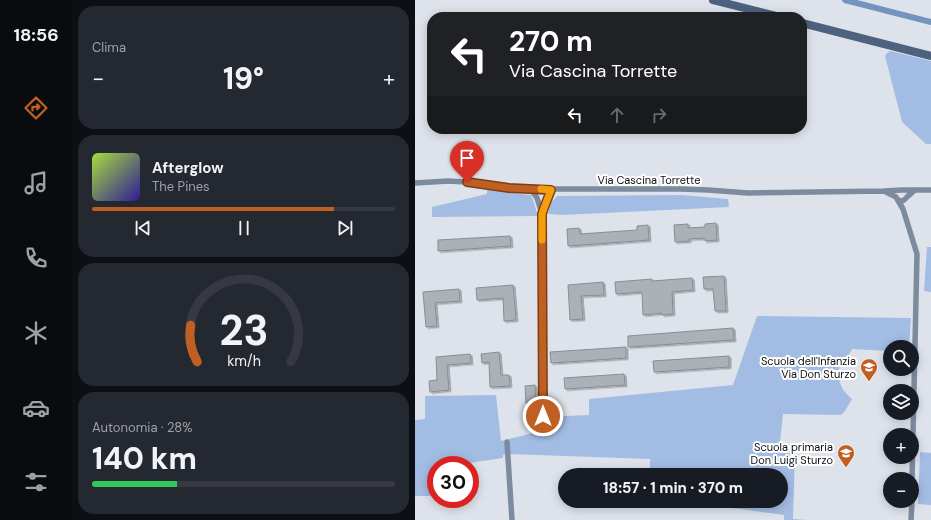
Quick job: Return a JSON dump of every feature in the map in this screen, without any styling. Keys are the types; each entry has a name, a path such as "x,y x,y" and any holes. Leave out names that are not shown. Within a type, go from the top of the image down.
{"main road":[{"path":"713,0 760,12"},
{"path":"807,24 931,56"}],"street":[{"name":"Via Cascina Torrette","path":"415,183 448,181 509,188 551,190 687,189 748,194 931,190"},
{"path":"531,189 537,198 542,214 543,416"},
{"path":"542,214 551,190"},
{"path":"897,199 902,201 916,190"},
{"name":"Via Cascina Torrette","path":"884,191 897,199"},
{"path":"903,209 906,193 901,191 896,194 897,199 903,209 917,254 912,472"},
{"path":"507,442 512,520"},
{"path":"911,508 911,520"}],"shaded area":[{"path":"890,51 931,61 931,144 926,144 902,122 885,56"},
{"path":"487,190 531,195 538,216 432,217 432,207 487,194"},
{"path":"681,195 728,199 729,207 563,215 548,214 551,203 557,196"},
{"path":"927,247 931,247 931,292 924,291"},
{"path":"757,316 911,318 909,340 883,340 883,351 852,349 841,363 839,371 840,382 844,391 852,399 841,415 783,414 779,451 795,452 793,519 808,520 784,520 784,515 732,508 788,508 788,468 650,468 650,459 508,454 503,455 503,458 479,462 479,456 427,456 427,496 415,496 415,420 425,419 425,396 496,395 501,441 545,430 543,417 589,415 589,399 733,385"},
{"path":"920,452 931,453 931,505 919,504"}],"building":[{"path":"716,223 717,240 705,241 705,238 675,242 674,225 688,224 688,228 705,227 705,224"},
{"path":"648,225 649,240 568,246 567,229 579,228 580,234 637,230 637,226"},
{"path":"510,236 511,246 438,251 438,240"},
{"path":"724,276 726,311 715,311 713,289 704,289 703,277"},
{"path":"692,278 693,290 672,292 673,314 662,315 662,313 643,315 642,292 616,294 615,282"},
{"path":"603,282 604,295 581,296 583,319 570,320 568,285"},
{"path":"513,285 516,320 504,321 503,298 477,300 476,288"},
{"path":"459,289 460,301 435,303 437,326 426,327 423,292"},
{"path":"733,328 734,340 628,347 628,336"},
{"path":"626,347 626,358 551,363 550,352"},
{"path":"499,352 501,375 509,375 510,386 490,387 489,362 482,363 481,354"},
{"path":"470,354 471,363 447,365 449,390 430,392 429,381 437,380 436,357"},
{"path":"729,356 729,367 654,372 653,361"},
{"path":"624,374 625,385 565,389 564,378"},
{"path":"535,385 536,402 526,403 525,386"}],"waterway":[{"path":"845,0 931,22"}],"slow traffic":[{"path":"541,189 551,190 542,214 542,240"}],"place":[{"name":"Scuola dell'Infanzia Via Don Sturzo","path":"869,382"},
{"name":"Scuola primaria Don Luigi Sturzo","path":"846,468"}],"route":[{"path":"467,182 509,188 551,190 542,214 543,416"}]}
